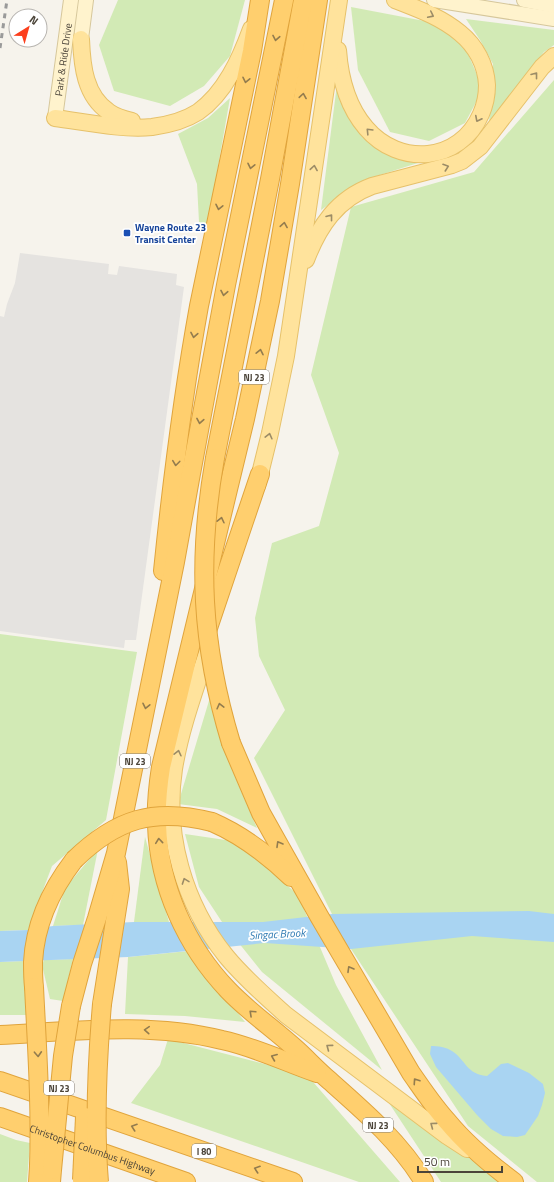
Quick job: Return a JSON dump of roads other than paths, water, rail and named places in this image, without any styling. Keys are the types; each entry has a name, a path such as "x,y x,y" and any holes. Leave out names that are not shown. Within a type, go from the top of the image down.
{"highway":[{"path":"154,668 163,563 186,380 199,306 252,51 259,0"},
{"name":"NJ 23","path":"45,1175 62,1056 71,1006 82,964 116,853 175,562 224,293 284,0"},
{"path":"303,0 215,458 207,511 204,592 207,634 212,666 220,704 231,743 262,813 340,952 427,1097 448,1123 468,1143 514,1182"},
{"name":"NJ 23","path":"318,0 269,309 245,419 165,748 161,767 157,805 157,825 159,846 168,887 180,919 199,953 228,990 367,1113 417,1170 424,1182"},
{"path":"165,748 200,651 260,474"},
{"path":"45,1175 34,987 34,949 40,922 52,894 61,877 74,860 87,846 103,834 121,825 140,819 157,816 195,818 212,822 227,829 256,847 274,860 305,890"},
{"path":"88,1181 84,1127 87,1091 94,1038 102,1004 120,889 116,853"},
{"path":"0,1035 128,1029 178,1032 221,1039 240,1044 323,1075"},
{"name":"I 80","path":"0,1081 293,1182"},
{"name":"Christopher Columbus Highway","path":"0,1117 186,1182"}],"main road":[{"name":"Park & Ride Drive","path":"55,118 71,0"},
{"path":"55,118 120,126 151,127 183,120 197,113 207,104 225,82 240,57 259,0"},
{"path":"339,3 337,34 339,63 345,92 350,105 358,118 366,129 376,138 392,148 412,154 424,155 436,153 462,140 469,134 479,119 486,100 487,90 487,78 484,66 471,43 449,24 420,9 395,0"},
{"path":"434,0 554,19"},
{"path":"524,0 554,6"},
{"name":"Park & Ride Drive","path":"81,39 86,2"},
{"path":"339,3 292,318 278,395 242,546 189,710 174,769 171,807 175,845 186,884 209,931 226,955 256,988 286,1015 448,1136 500,1171"},
{"path":"81,39 83,67 91,93 99,104 110,113 122,118 136,122 168,124"},
{"path":"292,318 301,277 310,248 331,214 350,197 361,190 441,169 462,161 480,147 534,76 554,56"}],"water":[{"name":"Singac Brook","path":"529,911 554,914 554,942 472,936 351,949 265,943 128,957 0,962 0,931 28,930 53,926 134,922 263,922 332,914"},
{"path":"431,1046 442,1047 452,1051 470,1070 480,1075 487,1076 501,1064 508,1063 529,1073 543,1084 545,1093 542,1105 538,1116 525,1135 517,1137 503,1136 491,1129 436,1067 430,1054"}],"railway":[{"path":"0,48 7,0"}],"place":[{"name":"Wayne Route 23 Transit Center","path":"127,233"}]}
